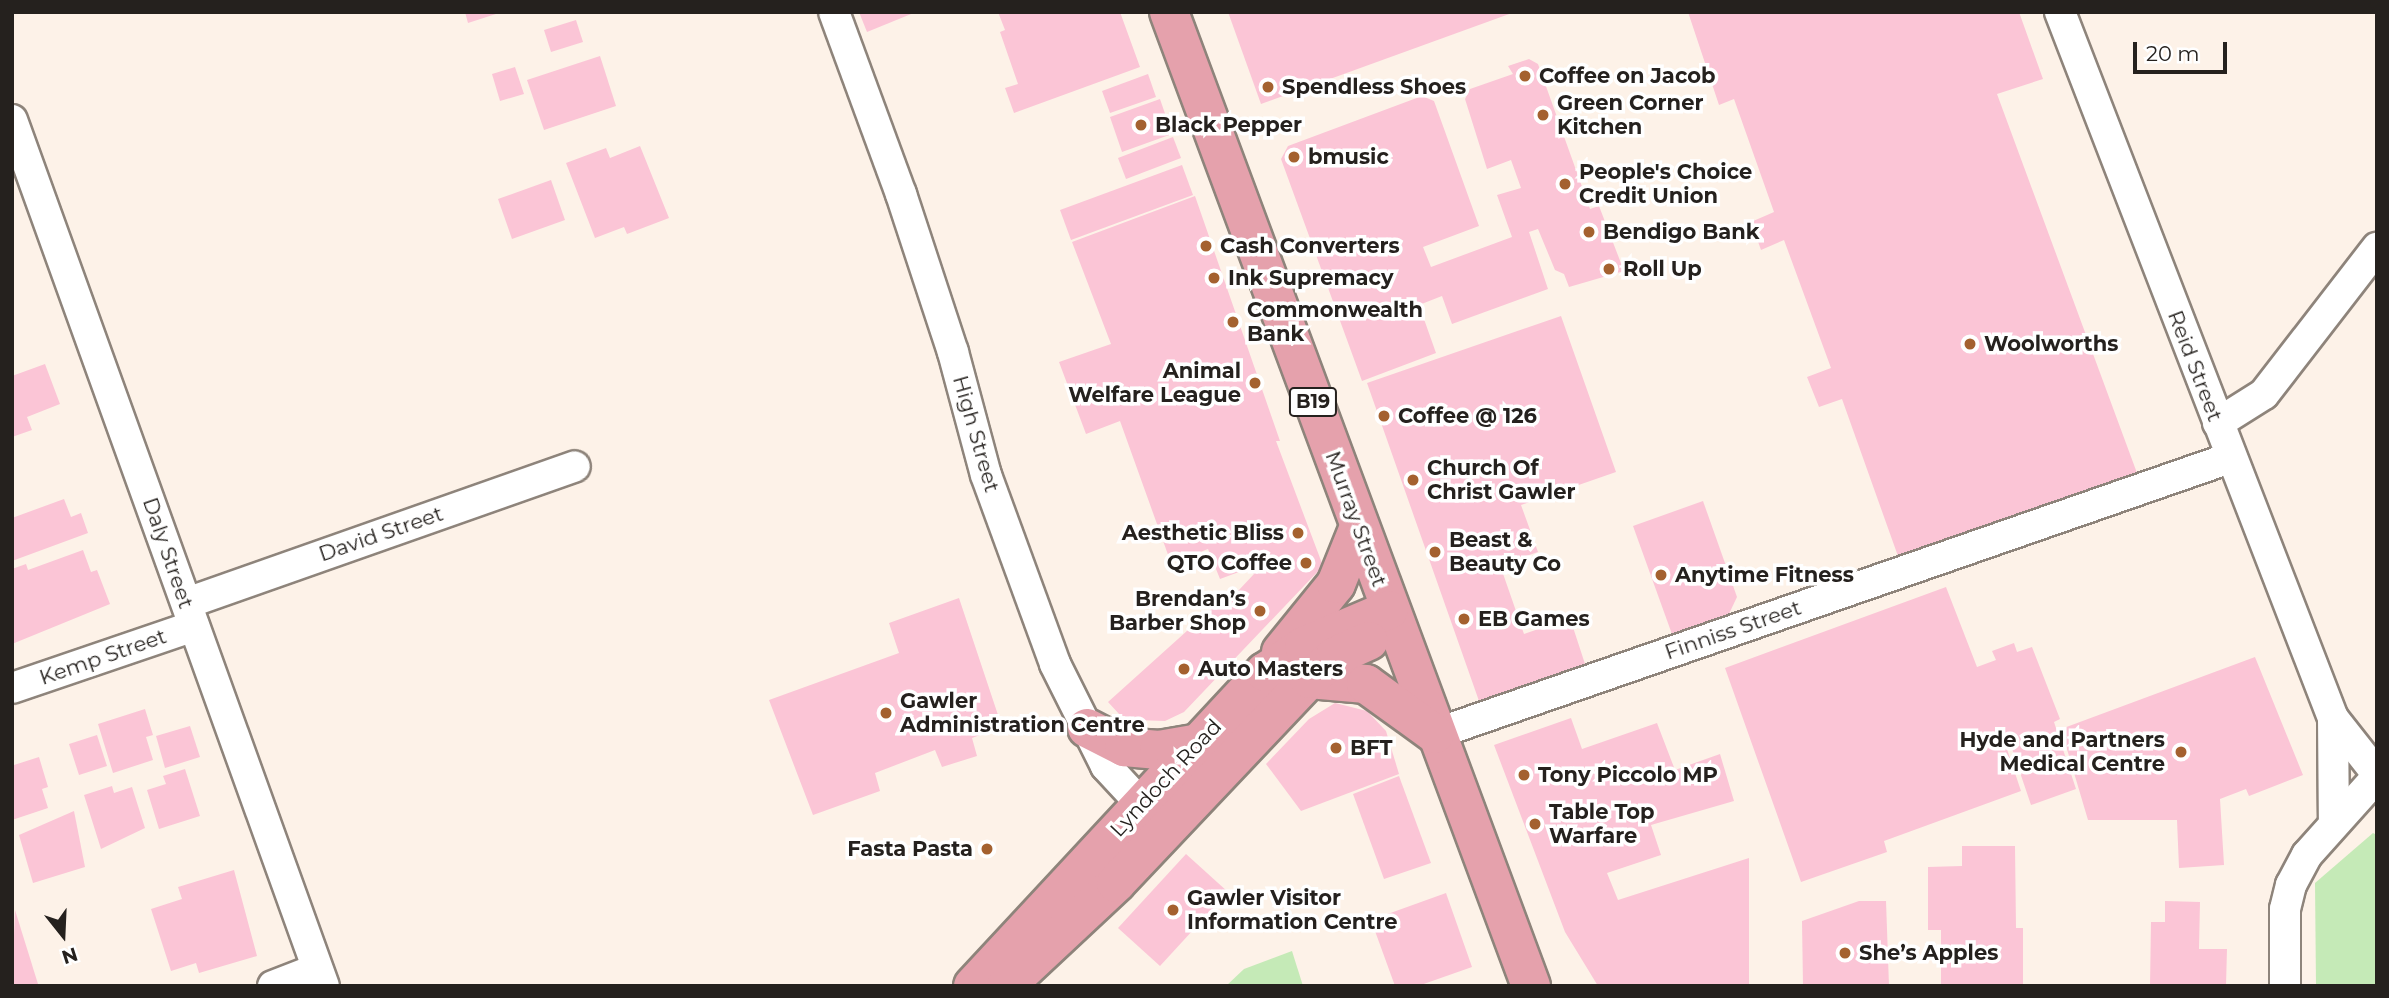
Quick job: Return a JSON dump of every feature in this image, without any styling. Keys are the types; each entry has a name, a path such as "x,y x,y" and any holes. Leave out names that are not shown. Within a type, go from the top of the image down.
{"main road":[{"name":"Murray Street","path":"1169,12 1435,734 1532,977"},
{"path":"1265,672 1336,584 1359,527"},
{"name":"Lyndoch Road","path":"973,986 1265,672 1304,646 1393,621"},
{"name":"Lyndoch Road","path":"1006,986 1166,831 1309,679 1335,656 1393,621"},
{"path":"1309,679 1366,684 1435,734"},
{"path":"1087,728 1124,747 1160,750 1199,743"}],"street":[{"name":"High Street","path":"834,12 910,220 953,352 986,475 1055,664 1106,766 1166,831"},
{"name":"Reid Street","path":"2060,12 2230,458 2333,718 2376,776"},
{"name":"Daly Street","path":"12,120 320,977"},
{"path":"2218,423 2264,394 2377,248"},
{"name":"Finniss Street","path":"1435,734 2230,458"},
{"name":"David Street","path":"190,614 575,466"},
{"name":"Kemp Street","path":"12,688 190,614"},
{"name":"Reid Street","path":"2333,718 2333,824"},
{"path":"2285,986 2286,909 2291,885 2307,855 2376,776"},
{"path":"273,986 320,977"}],"green space":[{"path":"2373,833 2377,835 2377,986 2316,986 2315,883"},
{"path":"1292,951 1303,986 1226,986 1244,969"}],"building":[{"path":"465,12 499,12 499,13 468,23"},
{"path":"859,12 916,12 867,32"},
{"path":"998,12 1120,12 1140,67 1014,113 1005,88 1018,84 1000,32 1005,30"},
{"path":"1228,12 1512,12 1512,13 1261,104"},
{"path":"1688,12 2019,12 2043,79 1997,94 2137,473 1899,559 1842,399 1819,407 1807,377 1831,368 1784,240 1761,250 1751,222 1774,212 1734,99 1719,105"},
{"path":"576,20 583,42 551,52 544,30"},
{"path":"600,56 616,106 544,130 527,80"},
{"path":"1529,59 1538,64 1590,209 1599,206 1624,271 1569,287 1564,274 1555,270 1538,229 1529,232 1548,289 1452,324 1442,296 1419,305 1436,353 1362,381 1281,159 1288,146 1422,96 1434,101 1479,226 1423,247 1431,267 1512,237 1497,195 1521,188 1511,160 1487,169 1465,99 1470,89 1513,74 1508,66"},
{"path":"515,67 524,94 500,101 492,74"},
{"path":"1148,74 1156,97 1110,113 1102,91"},
{"name":"Black Pepper","path":"1160,99 1172,134 1122,152 1110,117"},
{"path":"1173,137 1181,158 1126,179 1118,158"},
{"path":"640,146 669,218 627,234 624,227 595,238 566,163 606,148 610,158"},
{"path":"1182,165 1193,195 1071,240 1060,210"},
{"path":"551,180 565,220 512,239 498,199"},
{"path":"1195,196 1280,441 1276,441 1323,566 1184,712 1165,721 1135,720 1120,715 1108,702 1218,603 1222,608 1254,574 1247,569 1220,579 1208,549 1171,563 1120,421 1086,434 1059,362 1111,344 1072,242"},
{"path":"1561,316 1616,472 1521,505 1538,552 1500,565 1524,634 1570,618 1585,664 1479,701 1367,383"},
{"path":"45,364 60,404 27,417 32,430 12,437 12,376"},
{"path":"64,499 71,517 81,513 88,533 12,561 12,518"},
{"path":"1703,501 1737,597 1727,618 1673,637 1633,526"},
{"path":"83,550 91,572 97,570 110,604 12,644 12,569 26,564 28,570"},
{"path":"1946,587 1977,667 1996,660 1992,651 2014,643 2017,652 2032,647 2060,719 2054,722 2076,789 2031,805 2008,737 2004,740 2021,791 1884,841 1887,852 1801,882 1725,668"},
{"name":"Gawler Administration Centre","path":"959,598 1002,727 972,738 977,756 942,767 935,750 875,773 880,791 813,815 769,700 899,653 889,623"},
{"name":"Hyde and Partners Medical Centre","path":"2255,657 2303,775 2249,796 2246,789 2220,799 2224,865 2179,868 2177,820 2088,820 2061,729"},
{"name":"BFT","path":"1335,703 1367,711 1386,731 1399,774 1301,811 1266,764 1309,719"},
{"path":"145,709 153,735 146,737 153,760 113,773 98,724"},
{"path":"1571,718 1582,749 1657,723 1675,770 1720,754 1734,801 1651,825 1661,855 1607,873 1618,900 1749,858 1749,986 1598,986 1565,932 1494,745"},
{"path":"190,726 200,757 165,768 156,736"},
{"path":"97,735 107,766 79,775 69,744"},
{"path":"39,757 48,787 42,789 48,808 12,820 14,765"},
{"path":"185,769 200,816 159,829 147,790 166,784 163,776"},
{"path":"1399,776 1431,863 1384,879 1353,794"},
{"path":"112,786 114,793 132,787 145,828 101,849 84,795"},
{"path":"74,811 85,867 33,883 19,835"},
{"path":"1962,846 2015,846 2016,928 2023,928 2023,986 1941,986 1941,930 1928,930 1928,867 1962,866"},
{"name":"Gawler Visitor Information Centre","path":"1186,854 1228,892 1160,966 1118,928"},
{"path":"234,870 257,956 199,973 196,963 171,971 151,909 182,899 178,887"},
{"path":"1446,893 1472,967 1418,986 1395,986 1371,920"},
{"name":"She’s Apples","path":"1859,901 1886,901 1889,986 1803,986 1802,921"},
{"path":"2165,901 2200,902 2199,949 2227,949 2226,986 2150,986 2151,922 2165,922"},
{"path":"15,910 38,984 33,986 12,986"}],"place":[{"name":"Coffee on Jacob","path":"1525,76"},
{"name":"Spendless Shoes","path":"1268,87"},
{"name":"Green Corner Kitchen","path":"1543,115"},
{"name":"Black Pepper","path":"1141,125"},
{"name":"bmusic","path":"1294,157"},
{"name":"People's Choice Credit Union","path":"1565,184"},
{"name":"Bendigo Bank","path":"1589,232"},
{"name":"Cash Converters","path":"1206,246"},
{"name":"Roll Up","path":"1609,269"},
{"name":"Ink Supremacy","path":"1214,278"},
{"name":"Commonwealth Bank","path":"1233,322"},
{"name":"Woolworths","path":"1970,344"},
{"name":"Animal Welfare League","path":"1255,383"},
{"name":"Coffee @ 126","path":"1384,416"},
{"name":"Church Of Christ Gawler","path":"1413,480"},
{"name":"Aesthetic Bliss","path":"1298,533"},
{"name":"Beast & Beauty Co","path":"1435,552"},
{"name":"QTO Coffee","path":"1306,563"},
{"name":"Anytime Fitness","path":"1661,575"},
{"name":"Brendan’s Barber Shop","path":"1260,611"},
{"name":"EB Games","path":"1464,619"},
{"name":"Auto Masters","path":"1184,669"},
{"name":"Gawler Administration Centre","path":"886,713"},
{"name":"BFT","path":"1336,748"},
{"name":"Hyde and Partners Medical Centre","path":"2181,752"},
{"name":"Tony Piccolo MP","path":"1524,775"},
{"name":"Table Top Warfare","path":"1535,824"},
{"name":"Fasta Pasta","path":"987,849"},
{"name":"Gawler Visitor Information Centre","path":"1173,910"},
{"name":"She’s Apples","path":"1845,953"}]}
